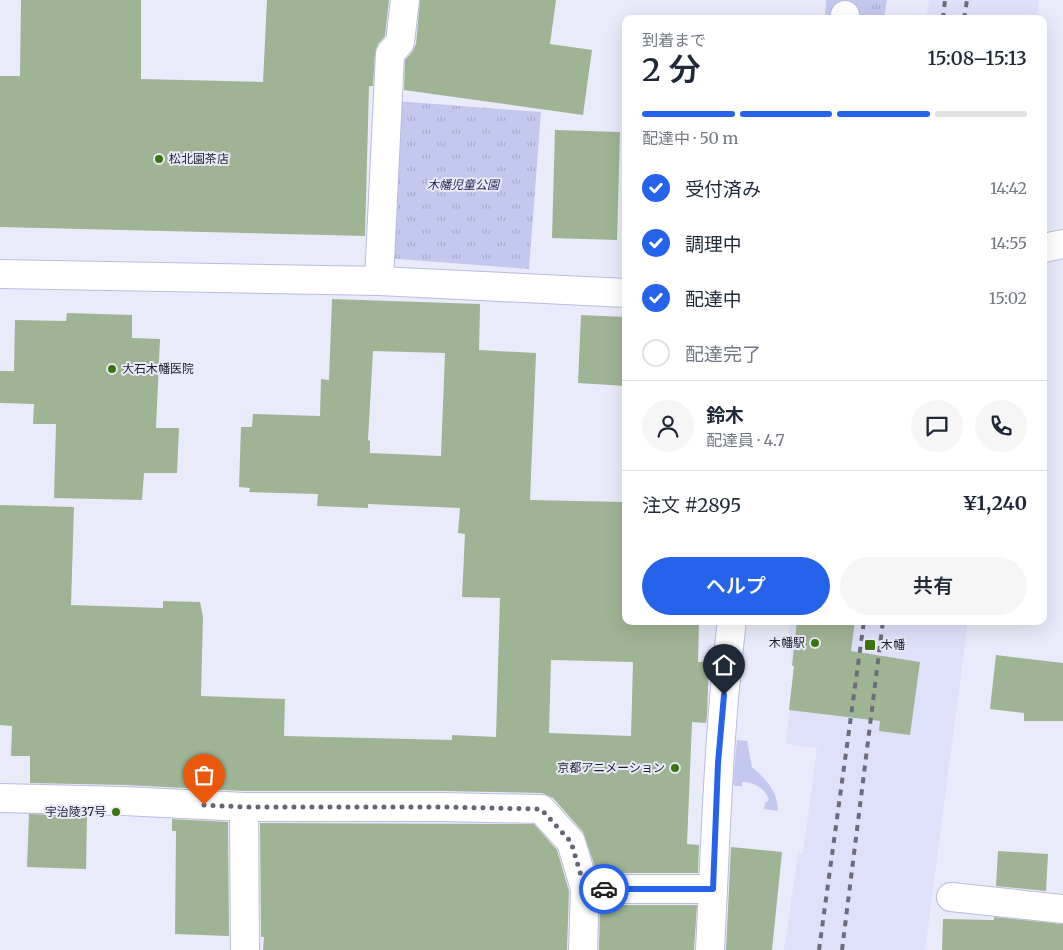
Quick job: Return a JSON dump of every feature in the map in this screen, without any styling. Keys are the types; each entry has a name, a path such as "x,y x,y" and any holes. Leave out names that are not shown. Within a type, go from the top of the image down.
{"street":[{"path":"379,281 390,54 400,42 405,0"},
{"path":"1047,247 1063,244"},
{"path":"0,274 379,281 622,293"},
{"path":"710,950 718,763 732,625"},
{"path":"0,798 124,801 244,807 541,809 571,842 585,889 583,950"},
{"path":"244,807 245,950"},
{"path":"585,889 713,889"},
{"path":"952,897 1063,909"}],"shaded area":[{"path":"929,0 1039,0 1037,15 927,15"},
{"path":"788,625 967,625 925,950 784,950 798,854 803,853 817,748 786,744 794,666 792,666"}],"green space":[{"path":"826,0 887,0 885,15 825,15"},
{"name":"木幡児童公園","path":"396,101 541,112 529,269 385,258"},
{"path":"737,740 747,741 752,767 770,786 776,798 778,811 764,809 765,803 769,800 759,787 747,782 742,782 742,786 735,786 733,784"}],"building":[{"path":"21,0 141,0 141,79 263,82 267,0 389,0 385,36 378,44 375,53 373,86 369,86 365,236 0,227 0,76 20,76"},
{"path":"420,0 556,0 550,44 592,50 583,115 404,90 405,60 416,44"},
{"path":"555,130 620,132 617,240 552,238"},
{"path":"332,299 480,304 479,350 536,353 530,500 622,502 622,625 699,625 698,662 709,662 707,715 706,723 692,722 687,844 699,845 698,873 597,873 583,832 553,798 542,793 244,791 125,785 30,783 30,756 11,756 12,726 0,725 0,505 74,507 71,605 163,608 163,601 200,602 203,616 201,696 285,699 284,736 452,740 452,735 496,737 500,598 462,597 465,534 458,533 460,508 368,504 368,508 317,506 318,494 249,492 250,488 239,487 241,427 252,427 253,414 320,416 321,379 329,380","holes":["373,351 445,353 441,456 370,453 370,441 368,440","551,660 633,662 631,736 549,733"]},
{"path":"67,313 132,315 132,338 160,339 156,428 179,428 177,473 144,473 142,500 54,498 56,424 33,424 34,404 0,403 0,371 14,371 15,320 66,321"},
{"path":"581,315 622,317 622,386 578,383"},
{"path":"797,625 854,625 851,651 920,662 910,735 879,731 880,721 789,710 794,666 792,666"},
{"path":"996,655 1063,663 1063,721 1024,721 1024,713 990,709"},
{"path":"29,814 87,816 86,869 27,867"},
{"path":"172,819 228,822 229,936 175,934 176,831 172,831"},
{"path":"260,823 534,824 557,850 569,891 567,950 263,950 264,937 261,937"},
{"path":"731,847 782,852 772,950 726,950"},
{"path":"998,851 1048,854 1046,891 996,886"},
{"path":"600,905 697,905 694,950 599,950"},
{"path":"994,917 1063,924 1063,950 942,950 943,919 994,920"}],"railway":[{"path":"943,15 945,0"},
{"path":"965,15 967,0"},
{"path":"819,950 863,625"},
{"path":"842,950 883,625"}],"way so far":[{"path":"204,805 244,807 541,809 571,842 585,889 604,889"}],"place":[{"name":"松北園茶店","path":"159,159"},
{"name":"大石木幡医院","path":"112,369"},
{"name":"木幡駅","path":"815,643"},
{"name":"木幡","path":"870,645"},
{"name":"京都アニメーション","path":"675,768"},
{"name":"宇治陵37号","path":"116,812"}],"route":[{"path":"604,889 713,889 718,763 724,695"}]}
